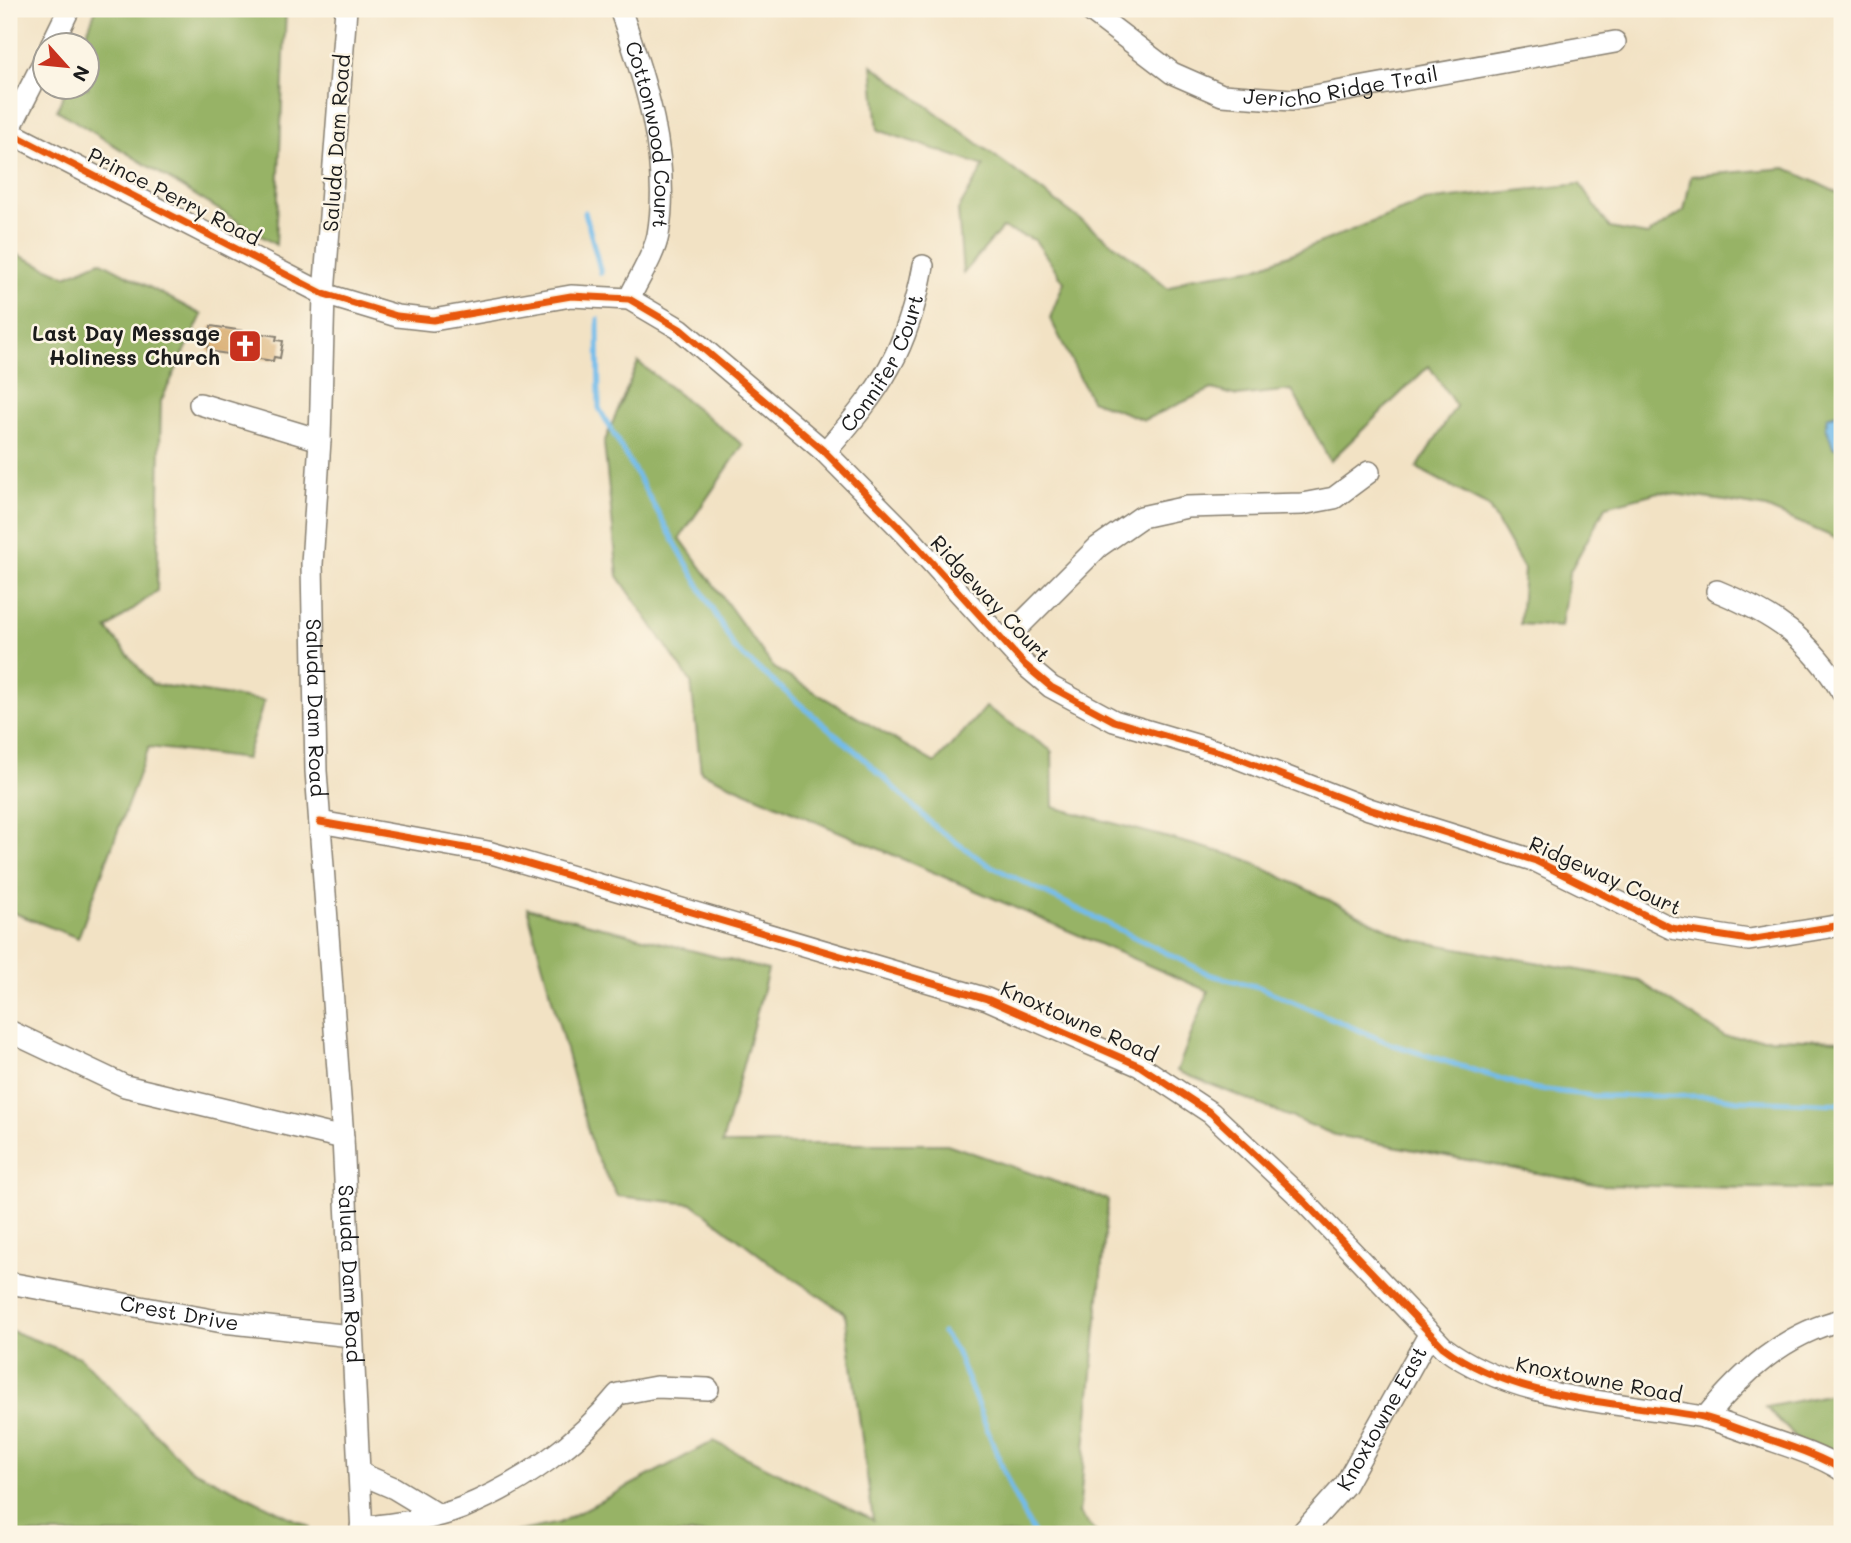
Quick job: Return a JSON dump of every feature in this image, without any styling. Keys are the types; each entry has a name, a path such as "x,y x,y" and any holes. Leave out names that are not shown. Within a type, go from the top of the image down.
{"street":[{"path":"58,32 69,9"},
{"name":"Saluda Dam Road","path":"346,9 324,294 320,440 312,564 316,771 343,1138 362,1531"},
{"name":"Cottonwood Court","path":"620,9 646,91 658,147 662,189 658,238 629,299"},
{"name":"Jericho Ridge Trail","path":"1088,9 1172,73 1222,95 1292,100 1615,42"},
{"path":"9,131 32,85"},
{"name":"Prince Perry Road","path":"9,131 324,294"},
{"name":"Connifer Court","path":"825,452 885,378 902,347 914,313 923,266"},
{"name":"Ridgeway Court","path":"324,294 397,316 433,320 570,296 629,299 680,329 825,452 905,533 1003,642 1051,687 1114,721 1230,755 1369,808 1536,861 1671,928 1749,940 1842,925"},
{"path":"200,404 320,440"},
{"path":"1003,642 1097,547 1141,517 1187,507 1302,504 1334,498 1369,472"},
{"path":"1717,591 1749,604 1798,635 1817,654 1842,692"},
{"name":"Knoxtowne Road","path":"320,822 488,852 987,999 1097,1045 1140,1066 1211,1113 1300,1197 1430,1333 1458,1358 1510,1381 1574,1397 1705,1418 1824,1458 1842,1470"},
{"path":"9,1031 125,1086 343,1138"},
{"name":"Crest Drive","path":"9,1283 223,1322 351,1336"},
{"path":"1705,1418 1751,1367 1797,1337 1842,1320"},
{"name":"Knoxtowne East","path":"1301,1534 1345,1485 1430,1333"},
{"path":"362,1531 437,1514 474,1502 559,1451 595,1423 618,1394 656,1387 708,1389"},
{"path":"359,1473 394,1488 437,1514"}],"green space":[{"path":"96,9 286,9 276,245 57,110 60,102 102,102 102,32 87,32"},
{"path":"872,65 1135,260 1168,289 1189,278 1256,268 1425,201 1580,184 1610,228 1647,235 1684,211 1691,176 1786,168 1842,195 1842,413 1827,417 1833,447 1842,451 1842,541 1766,508 1659,492 1606,506 1569,573 1561,627 1520,624 1524,569 1488,506 1417,468 1456,406 1429,366 1330,461 1292,390 1237,396 1212,389 1144,420 1091,400 1050,318 1064,282 1035,240 1002,228 963,274 958,210 984,166 878,130"},
{"path":"9,251 66,276 100,261 202,315 161,401 157,591 107,629 152,684 264,701 246,759 149,747 78,938 9,911"},
{"path":"638,362 743,445 680,538 774,668 935,763 986,707 1052,751 1053,807 1243,858 1408,939 1639,981 1725,1037 1842,1040 1842,1190 1600,1185 1335,1135 1177,1071 1208,991 701,772 691,682 618,576 604,443"},
{"path":"527,908 768,970 722,1144 947,1144 1108,1200 1079,1514 1098,1534 507,1534 559,1523 714,1441 873,1520 845,1313 770,1263 693,1204 617,1196 594,1152"},
{"path":"9,1330 80,1357 189,1468 310,1527 308,1534 9,1534"},
{"path":"1842,1392 1842,1484 1766,1407"}],"water":[{"path":"1842,413 1842,451 1833,447 1826,426 1827,417"}],"building":[{"name":"Last Day Message Holiness Church","path":"211,326 277,336 276,340 283,341 280,358 274,357 273,361 208,351"}],"waterway":[{"path":"585,212 601,273"},
{"path":"598,319 599,408 735,649 860,755 936,828 987,864 1211,975 1259,987 1391,1044 1530,1088 1594,1096 1713,1096 1738,1100 1842,1104"},
{"path":"943,1333 956,1351 1011,1489 1034,1534"}],"cycle path":[{"path":"9,132 324,294 397,316 433,320 571,296 629,299 680,329 825,452 905,533 1025,665 1051,687 1114,721 1230,755 1369,809 1536,861 1671,928 1749,940 1842,925"},
{"path":"320,822 488,852 987,999 1140,1066 1211,1113 1300,1197 1443,1347 1472,1365 1502,1379 1568,1397 1703,1417 1799,1450 1842,1470"}],"place":[{"name":"Last Day Message Holiness Church","path":"245,346"}]}
